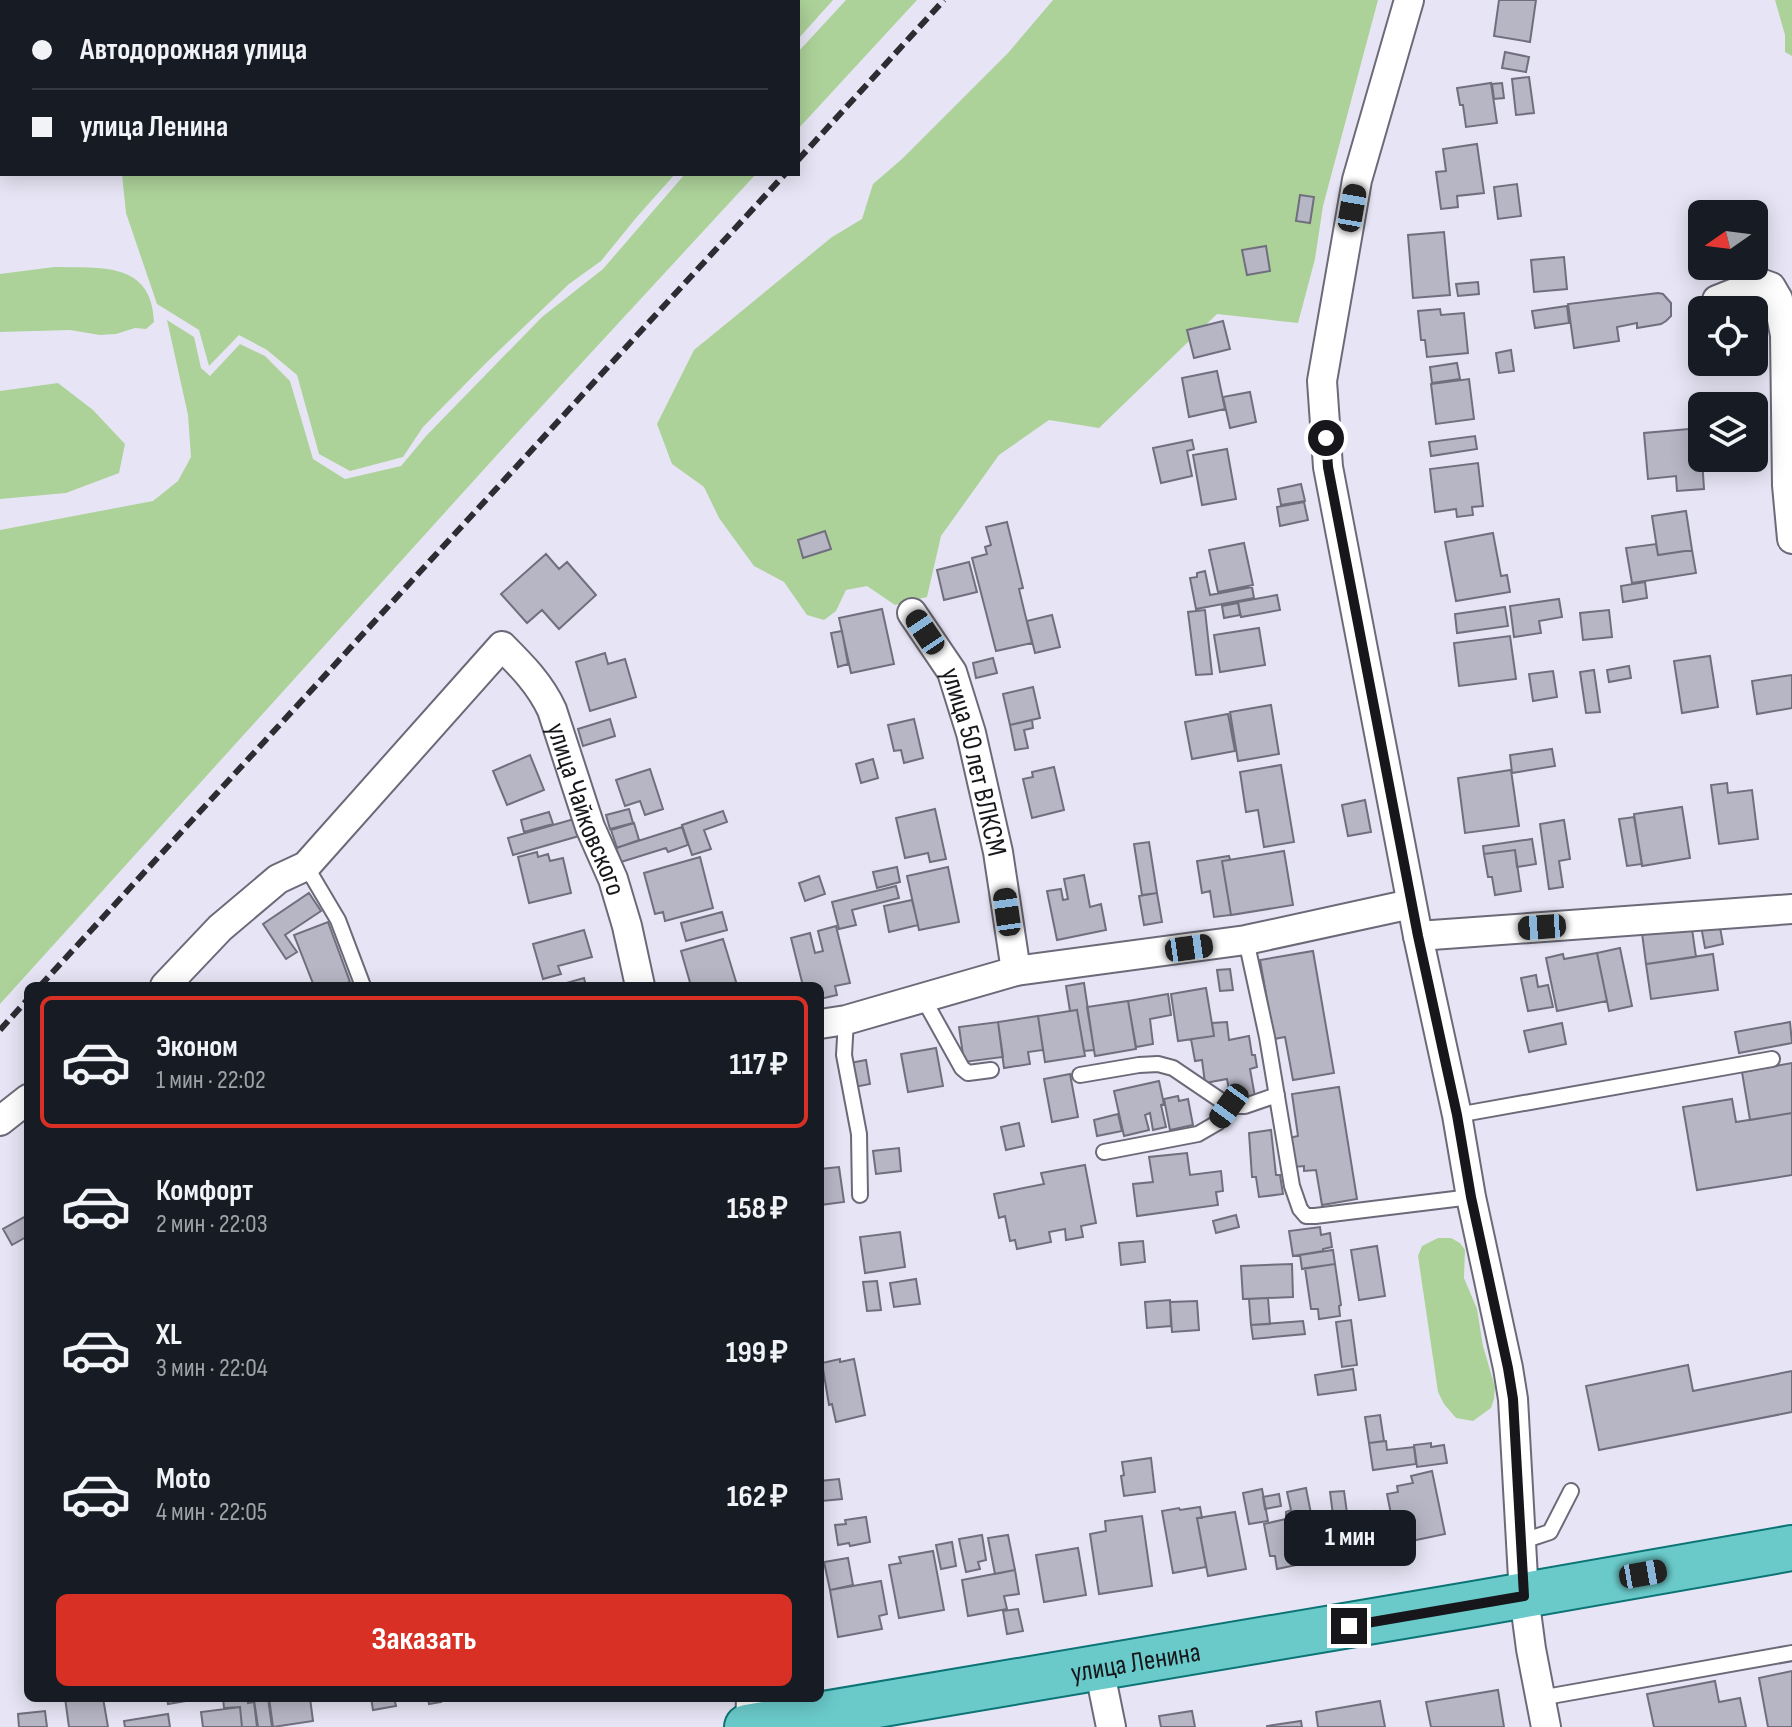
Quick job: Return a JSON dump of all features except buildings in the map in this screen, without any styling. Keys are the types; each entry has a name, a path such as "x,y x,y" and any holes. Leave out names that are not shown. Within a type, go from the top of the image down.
{"main road":[{"name":"улица Ленина","path":"748,1727 1792,1548"}],"street":[{"path":"1409,0 1357,180 1322,381 1328,467 1411,904 1508,1368 1513,1399 1524,1596 1546,1727"},
{"path":"1727,296 1760,283 1771,287 1778,299 1785,335 1787,485 1792,539"},
{"name":"улица 50 лет ВЛКСМ","path":"912,613 952,672 971,733 998,852 1016,971"},
{"name":"улица Чайковского","path":"306,866 502,646 528,671 552,710 590,827 613,879 639,982"},
{"path":"169,982 220,928 278,879 306,866"},
{"path":"833,1022 1016,971 1246,940 1411,904"},
{"path":"1418,936 1792,909"},
{"path":"0,1121 24,1102"},
{"path":"1099,1668 1111,1727"},
{"path":"748,1727 751,1702"}],"lane":[{"path":"306,866 338,920 361,982"},
{"path":"1246,940 1267,1037 1292,1186 1300,1209 1306,1216 1471,1197"},
{"path":"923,998 962,1068 968,1073 991,1070"},
{"path":"833,1022 844,1055 859,1134 860,1195"},
{"path":"1457,1115 1772,1059"},
{"path":"1080,1075 1158,1064 1173,1068 1229,1106 1245,1106 1277,1095"},
{"path":"1104,1152 1198,1134 1217,1123 1229,1106"},
{"path":"1520,1542 1550,1532 1571,1491"},
{"path":"1540,1698 1792,1653"}],"green space":[{"path":"800,0 833,0 800,37"},
{"path":"846,0 917,0 800,127 800,50"},
{"path":"1053,0 1378,0 1323,206 1315,259 1298,323 1217,314 1099,428 1049,420 999,455 941,536 927,597 895,605 867,586 846,590 836,611 824,620 807,615 784,582 754,566 719,518 704,487 672,464 657,424 694,350 832,237 862,219 873,184 1008,53"},
{"path":"1775,0 1792,0 1792,56 1785,52 1785,35"},
{"path":"122,176 673,176 601,261 569,284 487,362 423,427 403,457 350,471 319,454 297,375 267,350 239,335 209,366 199,330 157,304 126,213"},
{"path":"683,176 754,176 0,1004 0,530 153,501 178,481 191,457 188,415 167,320 194,337 201,368 210,376 240,344 265,356 290,381 313,459 345,479 401,466 427,435 542,317 603,269"},
{"path":"54,267 105,269 134,278 151,302 154,322 146,329 135,328 116,334 70,330 0,332 0,274"},
{"path":"58,383 93,410 125,444 119,473 66,493 0,499 0,391"},
{"path":"1438,1238 1451,1238 1465,1250 1464,1278 1477,1309 1483,1346 1495,1387 1491,1408 1473,1421 1456,1418 1438,1392 1418,1256 1422,1246"}],"railway":[{"path":"800,158 944,0"},
{"path":"44,982 783,176"},
{"path":"0,1030 24,1003"}],"route":[{"path":"1326,438 1328,467 1418,936 1508,1368 1513,1399 1524,1596 1349,1626"}]}
